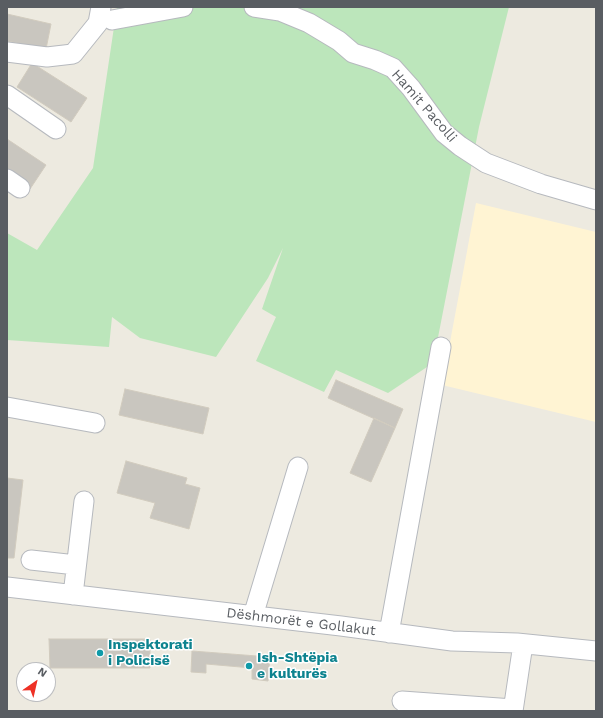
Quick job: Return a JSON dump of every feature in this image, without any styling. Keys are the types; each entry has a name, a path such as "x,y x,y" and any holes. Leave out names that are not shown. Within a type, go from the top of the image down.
{"street":[{"path":"7,52 47,57 73,54 106,14 183,7"},
{"name":"Hamit Pacolli","path":"254,7 280,11 309,23 339,41 353,53 393,68 411,88 444,133 460,146 486,163 542,184 596,200"},
{"path":"7,95 56,129"},
{"path":"389,632 441,348"},
{"path":"7,407 95,423"},
{"path":"253,616 298,467"},
{"path":"72,595 84,501"},
{"path":"31,560 76,565"},
{"name":"Dëshmorët e Gollakut","path":"7,587 389,632 452,641 523,644 596,651"},
{"path":"402,701 513,710 523,644"}],"shaded area":[{"path":"476,203 596,232 596,422 442,385"}],"green space":[{"path":"117,7 509,7 479,127 433,363 388,393 336,370 324,392 256,361 276,317 262,309 283,248 268,278 216,357 140,338 112,317 109,347 7,340 7,233 37,250 93,168"}],"building":[{"path":"7,14 51,24 46,49 7,41"},
{"path":"32,63 87,98 71,122 17,87"},
{"path":"7,139 46,165 30,189 7,173"},
{"path":"336,380 403,409 395,428 328,398"},
{"path":"125,389 209,408 203,434 119,415"},
{"path":"374,418 395,428 371,482 350,473"},
{"path":"126,461 187,478 185,484 200,488 189,529 150,518 155,503 117,493"},
{"path":"7,478 23,480 14,558 7,558"},
{"name":"Inspektorati i Policisë","path":"49,639 150,639 150,668 56,668 56,662 50,662"},
{"name":"Ish-Shtëpia e kulturës","path":"192,651 270,657 268,681 252,679 252,668 206,664 206,673 191,672"}],"place":[{"name":"Inspektorati i Policisë","path":"100,653"},
{"name":"Ish-Shtëpia e kulturës","path":"249,666"}]}
